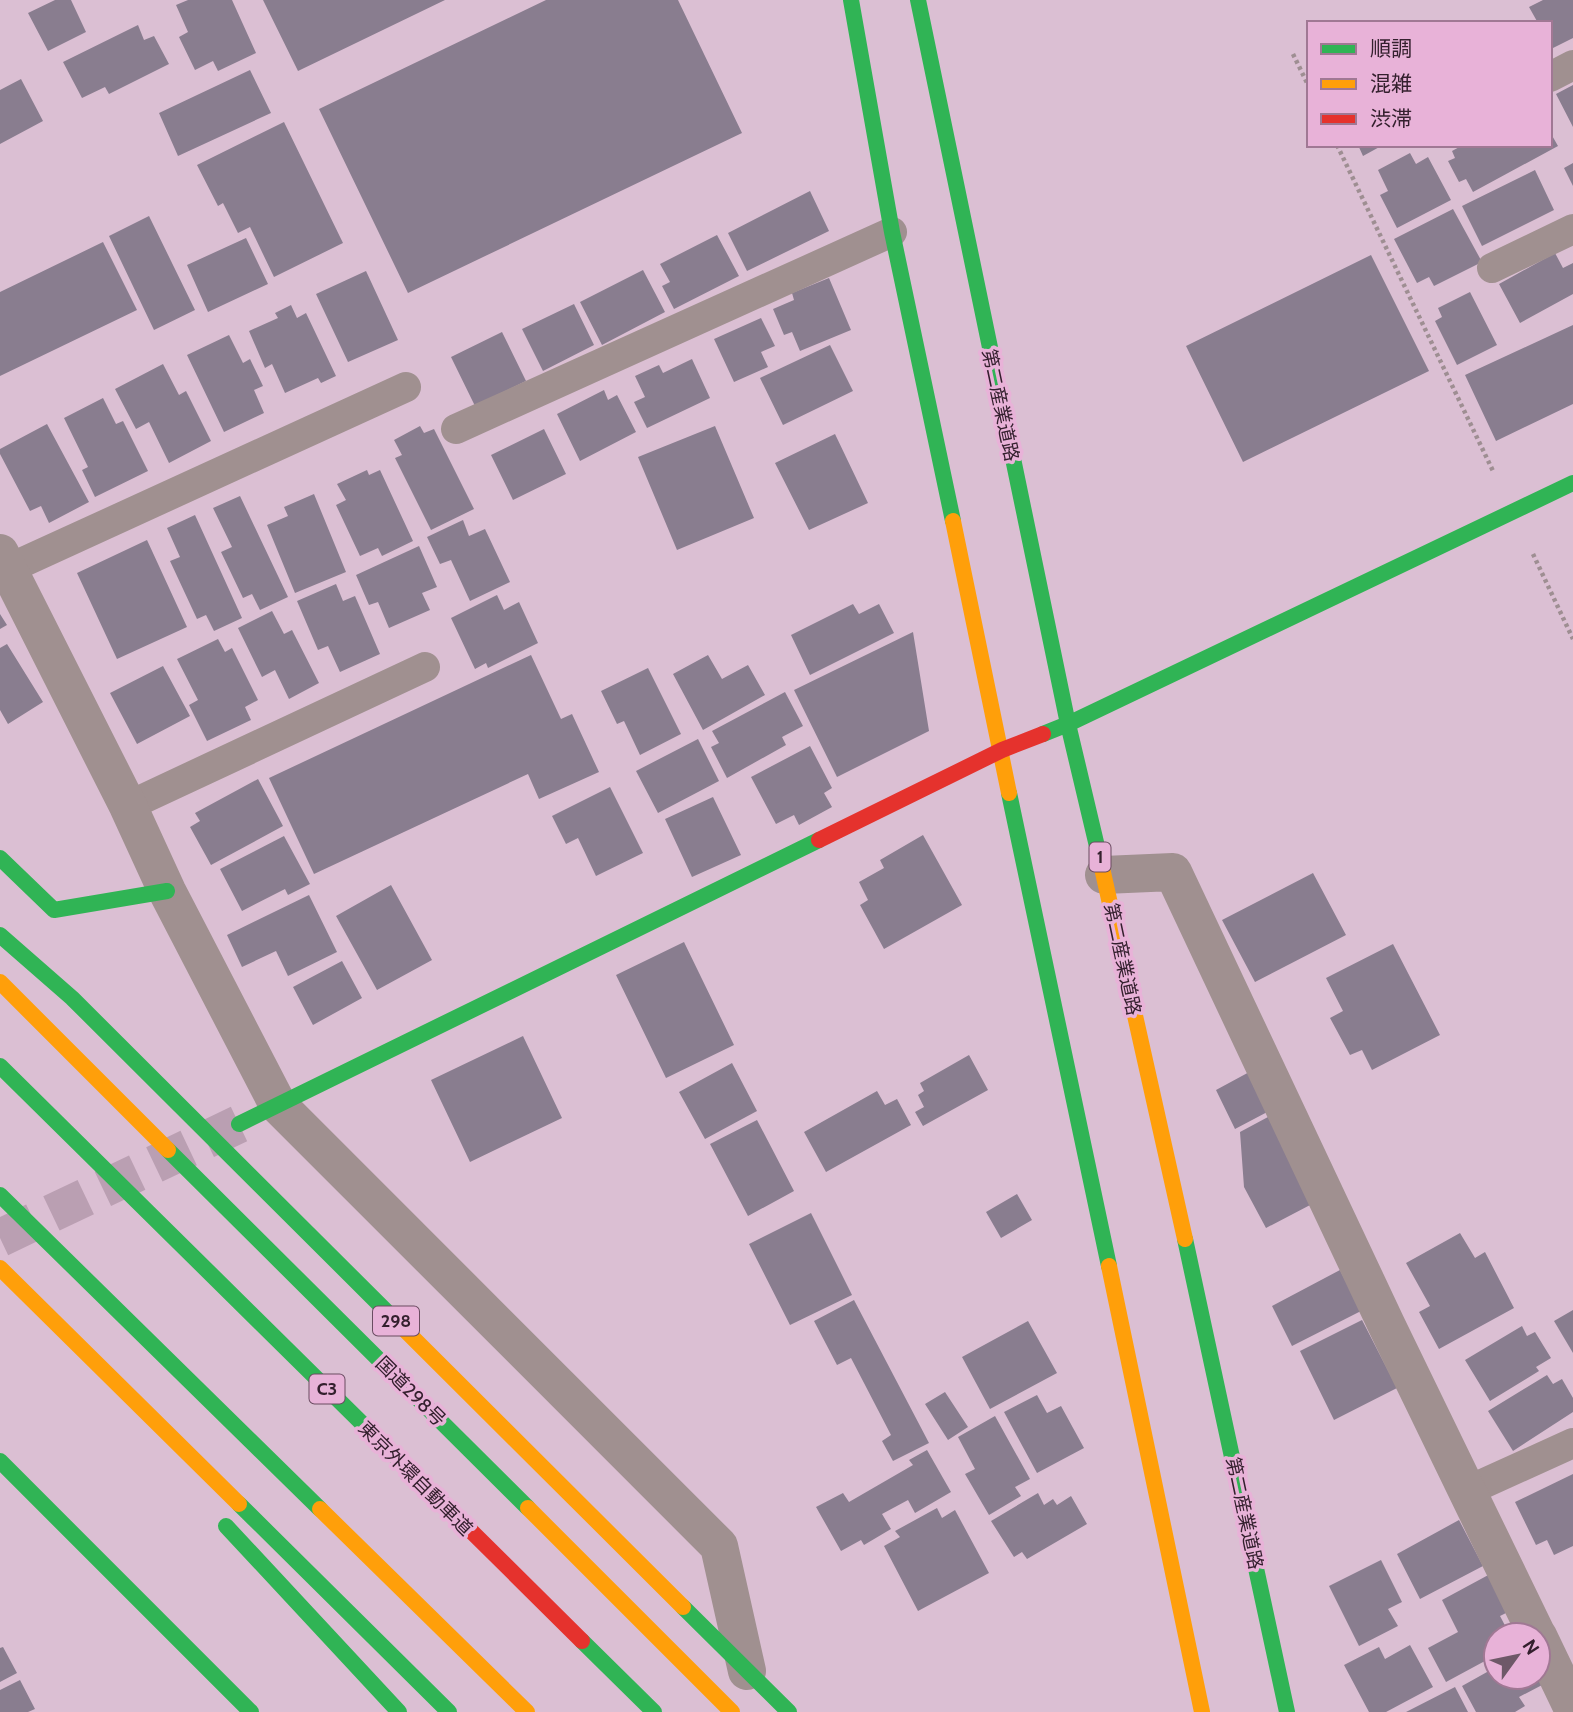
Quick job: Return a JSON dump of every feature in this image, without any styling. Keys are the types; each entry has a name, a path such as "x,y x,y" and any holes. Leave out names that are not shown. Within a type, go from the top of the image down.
{"main road":[{"path":"851,0 892,232 1202,1712"},
{"name":"第二産業道路","path":"918,0 1068,724 1104,875 1287,1712"},
{"path":"239,1124 1002,750 1068,724 1573,483"},
{"path":"0,858 54,910 167,891"},
{"name":"298","path":"0,935 82,1008 789,1712"},
{"name":"国道298号","path":"0,982 732,1712"},
{"name":"東京外環自動車道","path":"0,1066 654,1712"},
{"path":"0,1195 527,1712"},
{"path":"0,1268 449,1712"},
{"path":"0,1283 85,1375"},
{"path":"0,1461 251,1712"},
{"path":"218,1518 399,1712"}],"street":[{"path":"4,561 128,806 167,891 278,1105 719,1546 747,1671"},
{"path":"1104,875 1173,872 1386,1324 1531,1621"},
{"path":"1552,1665 1573,1709"}],"lane":[{"path":"1552,76 1573,65"},
{"path":"1492,268 1573,229"},
{"path":"456,429 892,232"},
{"path":"4,561 406,387"},
{"path":"128,806 425,667"},
{"path":"1467,1490 1573,1443"}],"path":[{"path":"1293,54 1307,83"},
{"path":"1338,147 1573,639"}],"building":[{"path":"55,0 71,0 86,32 48,51 28,13"},
{"path":"188,0 232,0 256,53 218,71 213,61 195,70 179,37 188,32 176,5"},
{"path":"263,0 445,0 298,71"},
{"path":"546,0 678,0 742,133 408,293 319,109"},
{"path":"1543,0 1573,0 1573,38 1552,48 1552,21 1537,21 1529,7"},
{"path":"138,25 144,40 154,36 169,64 109,94 105,87 82,98 63,62"},
{"path":"250,70 271,113 178,156 159,113"},
{"path":"21,79 43,121 0,144 0,90"},
{"path":"1573,85 1573,127 1556,94"},
{"path":"284,122 343,243 274,277 250,227 238,233 223,203 218,206 197,165"},
{"path":"1552,136 1558,146 1473,192 1466,179 1459,182 1448,161 1455,158 1452,151 1459,147 1552,147"},
{"path":"1359,147 1379,147 1363,156"},
{"path":"1410,153 1416,164 1428,157 1451,200 1397,228 1380,195 1388,191 1378,170"},
{"path":"1573,163 1573,186 1564,168"},
{"path":"1535,170 1554,210 1482,246 1462,206"},
{"path":"810,191 829,231 747,271 728,233"},
{"path":"1453,209 1482,262 1434,286 1429,277 1417,283 1394,239"},
{"path":"149,216 195,310 154,330 109,236"},
{"path":"717,235 739,276 674,309 662,286 670,282 660,264"},
{"path":"246,238 268,284 208,312 187,265"},
{"path":"103,242 137,310 0,376 0,292"},
{"path":"1555,253 1563,268 1573,263 1573,294 1520,323 1499,284"},
{"path":"1371,255 1429,371 1243,462 1186,346"},
{"path":"643,270 665,312 602,345 580,302"},
{"path":"366,271 398,340 348,362 316,294"},
{"path":"829,278 851,330 800,351 792,332 784,335 773,309 794,300 792,293"},
{"path":"1470,292 1497,345 1457,365 1435,321 1442,317 1438,308"},
{"path":"574,304 594,345 543,371 522,329"},
{"path":"291,305 297,318 306,313 336,376 321,383 318,378 285,393 272,364 265,368 249,331 278,318 275,313"},
{"path":"761,318 775,346 761,352 768,367 734,382 714,339"},
{"path":"1573,325 1573,404 1496,441 1465,375"},
{"path":"502,332 526,381 475,406 451,357"},
{"path":"229,335 243,363 250,359 263,386 254,390 264,413 224,432 187,355"},
{"path":"830,345 853,391 783,425 760,378"},
{"path":"692,359 710,398 647,428 634,402 645,397 635,376 659,365 663,373"},
{"path":"163,364 179,395 186,391 211,441 169,463 149,422 136,429 115,389"},
{"path":"604,390 608,400 617,395 636,432 580,461 557,414"},
{"path":"103,398 116,424 123,421 148,471 95,497 82,470 88,467 64,418"},
{"path":"47,424 89,502 49,523 41,506 30,511 0,454 0,449"},
{"path":"420,426 424,433 434,429 474,509 431,530 395,458 402,455 394,440"},
{"path":"715,426 754,518 677,550 638,457"},
{"path":"544,429 566,474 513,500 491,455"},
{"path":"835,434 868,503 809,530 775,463"},
{"path":"367,470 369,475 380,470 413,541 382,556 378,548 360,556 336,505 346,500 337,484"},
{"path":"314,494 346,572 295,593 267,525 288,516 284,507"},
{"path":"240,496 288,597 260,610 252,594 243,598 221,552 232,547 213,508"},
{"path":"195,515 242,618 214,631 206,615 197,619 170,561 180,557 167,528"},
{"path":"463,520 469,536 485,529 510,582 470,601 451,560 440,564 427,537"},
{"path":"147,540 187,627 117,659 77,573"},
{"path":"419,546 437,587 422,593 430,610 389,628 378,602 369,605 356,575"},
{"path":"336,584 343,601 355,596 380,654 340,672 328,646 318,650 297,601"},
{"path":"497,595 504,610 519,602 538,643 488,668 486,663 475,669 451,618"},
{"path":"853,604 859,614 879,604 894,633 810,675 791,635"},
{"path":"272,611 284,634 292,630 319,683 289,699 275,670 262,677 238,628"},
{"path":"0,614 7,625 0,629"},
{"path":"913,632 929,731 837,777 794,690"},
{"path":"218,639 225,652 232,648 258,700 245,707 251,720 207,741 189,705 198,700 177,659"},
{"path":"7,644 43,702 8,724 0,710 0,648"},
{"path":"531,655 561,719 572,714 599,772 539,799 528,774 314,874 269,778"},
{"path":"708,655 722,679 748,665 765,695 703,730 673,674"},
{"path":"163,666 190,716 137,744 110,693"},
{"path":"648,668 681,734 640,755 624,721 617,724 601,691"},
{"path":"785,692 803,726 782,737 786,745 727,778 711,747 719,743 712,731"},
{"path":"698,739 719,781 658,813 636,771"},
{"path":"810,746 832,788 824,793 832,807 799,825 794,815 776,824 751,777"},
{"path":"258,779 283,826 211,865 190,827 200,821 195,813"},
{"path":"610,787 643,853 596,876 578,838 566,844 552,816"},
{"path":"713,797 741,855 692,877 665,819"},
{"path":"923,835 962,905 884,949 860,905 868,900 859,882 884,868 880,860"},
{"path":"284,836 310,884 288,895 285,889 242,911 220,869"},
{"path":"1313,873 1346,935 1255,982 1222,920"},
{"path":"391,885 432,960 377,990 336,916"},
{"path":"309,895 337,952 288,976 276,951 242,967 227,935"},
{"path":"684,942 734,1045 666,1078 616,975"},
{"path":"1393,944 1440,1035 1372,1070 1362,1050 1350,1055 1330,1018 1343,1011 1326,978"},
{"path":"342,961 362,998 313,1025 293,987"},
{"path":"523,1036 562,1118 470,1162 431,1080"},
{"path":"969,1055 988,1090 923,1126 915,1112 924,1107 918,1095 924,1091 920,1083"},
{"path":"732,1063 757,1111 705,1139 679,1092"},
{"path":"1253,1070 1273,1109 1235,1129 1216,1090"},
{"path":"877,1091 885,1105 897,1099 911,1125 826,1172 804,1132"},
{"path":"1268,1117 1312,1204 1266,1228 1244,1187 1240,1132"},
{"path":"757,1120 794,1191 748,1216 710,1144"},
{"path":"1017,1194 1032,1220 1001,1238 986,1212"},
{"path":"811,1213 852,1295 790,1325 749,1244"},
{"path":"1460,1233 1475,1258 1485,1252 1514,1308 1439,1349 1419,1312 1430,1306 1406,1263"},
{"path":"1340,1270 1361,1311 1292,1346 1272,1306"},
{"path":"854,1300 929,1443 893,1461 882,1441 891,1435 851,1358 837,1365 814,1321"},
{"path":"1573,1310 1573,1353 1554,1321"},
{"path":"1362,1320 1397,1388 1334,1420 1300,1351"},
{"path":"1028,1321 1057,1373 990,1409 962,1357"},
{"path":"1522,1326 1527,1336 1535,1332 1551,1358 1536,1367 1539,1371 1490,1401 1465,1360"},
{"path":"1547,1375 1553,1384 1562,1379 1573,1398 1573,1412 1513,1451 1488,1411"},
{"path":"945,1392 968,1427 948,1440 925,1404"},
{"path":"1037,1395 1047,1413 1061,1406 1084,1448 1037,1473 1004,1412"},
{"path":"995,1416 1030,1479 1015,1487 1021,1496 989,1515 965,1474 975,1469 958,1437"},
{"path":"927,1450 951,1492 915,1513 908,1500 882,1514 891,1529 864,1545 861,1540 841,1551 816,1507 843,1493 849,1502 913,1465 909,1460"},
{"path":"1573,1474 1573,1546 1554,1555 1547,1540 1536,1545 1515,1502"},
{"path":"1038,1493 1044,1505 1053,1499 1057,1505 1071,1496 1087,1524 1027,1559 1022,1552 1014,1557 991,1521"},
{"path":"937,1508 942,1518 955,1510 989,1573 918,1611 884,1546 900,1537 895,1531"},
{"path":"1459,1520 1483,1566 1420,1599 1397,1554"},
{"path":"1381,1560 1402,1602 1388,1609 1398,1626 1359,1646 1329,1586"},
{"path":"1492,1573 1512,1610 1500,1616 1503,1621 1482,1621 1482,1663 1446,1682 1428,1648 1458,1632 1442,1600"},
{"path":"1410,1645 1433,1687 1386,1712 1369,1712 1344,1665 1379,1647 1385,1659"},
{"path":"3,1647 17,1673 0,1682 0,1648"},
{"path":"1482,1675 1482,1691 1531,1691 1519,1697 1525,1706 1515,1712 1476,1712 1462,1686"},
{"path":"20,1680 35,1709 28,1712 0,1712 0,1690"},
{"path":"1455,1687 1468,1712 1406,1712"}],"tunnel":[{"path":"0,1238 239,1124"}],"traffic: fast":[{"path":"851,0 892,232 953,521"},
{"path":"918,0 1068,724 1100,859"},
{"path":"1043,734 1573,483"},
{"path":"1009,793 1109,1266"},
{"path":"239,1124 819,840"},
{"path":"0,858 54,910 167,891"},
{"path":"0,935 72,998 393,1318"},
{"path":"0,1066 463,1523"},
{"path":"168,1150 528,1508"},
{"path":"0,1195 320,1509"},
{"path":"1185,1239 1287,1712"},
{"path":"0,1461 251,1712"},
{"path":"239,1504 449,1712"},
{"path":"226,1526 399,1712"},
{"path":"683,1607 789,1712"},
{"path":"582,1641 654,1712"}],"traffic: slow":[{"path":"953,521 1009,793"},
{"path":"1100,859 1185,1239"},
{"path":"0,982 168,1150"},
{"path":"1109,1266 1202,1712"},
{"path":"0,1268 239,1504"},
{"path":"393,1318 683,1607"},
{"path":"528,1508 732,1712"},
{"path":"320,1509 527,1712"}],"traffic: jam":[{"path":"819,840 1002,750 1043,734"},
{"path":"463,1523 582,1641"}]}
